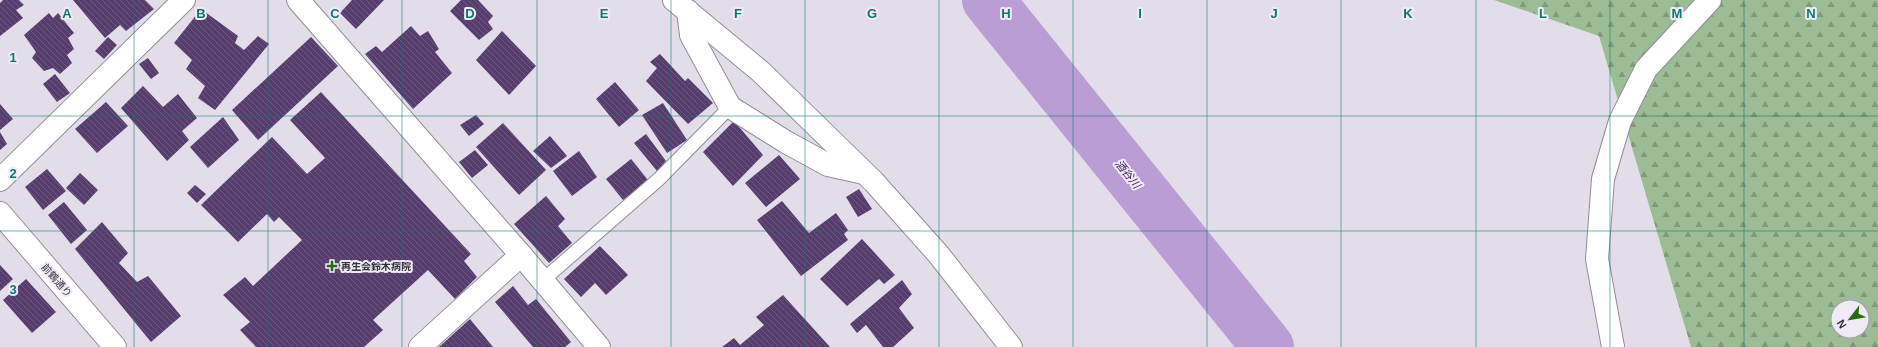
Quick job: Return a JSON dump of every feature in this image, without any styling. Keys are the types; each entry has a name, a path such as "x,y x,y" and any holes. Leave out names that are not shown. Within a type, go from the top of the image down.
{"street":[{"path":"0,180 184,0"},
{"path":"298,0 543,280 599,347"},
{"path":"1613,347 1597,258 1603,178 1620,121 1646,70 1710,0"},
{"path":"681,6 691,35 730,107 786,142 828,165 864,173"},
{"path":"681,6 760,71 864,173 939,255 1011,347"},
{"name":"前鶴通り","path":"0,213 115,347"},
{"path":"420,347 521,255"}],"lane":[{"path":"543,280 659,179 730,107"}],"green space":[{"path":"1494,0 1878,0 1878,347 1691,347 1599,36"}],"building":[{"path":"3,0 19,0 24,5 16,10 23,18 0,36 0,3"},
{"path":"73,0 145,0 154,9 126,31 120,25 105,38"},
{"path":"352,0 384,0 356,29 340,13"},
{"path":"461,0 478,0 493,16 488,22 493,29 479,40 450,11"},
{"path":"201,9 238,36 235,43 244,50 258,36 269,44 215,110 198,98 205,86 186,69 192,60 174,43"},
{"path":"49,13 53,18 58,13 74,33 68,38 74,49 67,55 72,63 60,74 53,68 44,71 32,58 36,52 24,35"},
{"path":"411,26 420,36 428,31 439,49 435,52 452,73 413,109 365,54 376,46 382,52"},
{"path":"502,31 536,66 509,95 476,60"},
{"path":"108,37 117,45 104,59 95,51"},
{"path":"311,37 338,66 258,140 232,110"},
{"path":"660,54 685,81 688,78 713,103 688,124 646,81 657,68 650,62"},
{"path":"148,58 159,73 151,79 139,64"},
{"path":"55,74 70,93 57,102 43,84"},
{"path":"615,82 639,110 619,127 596,99"},
{"path":"143,86 163,107 178,94 197,118 182,131 189,140 167,161 121,108"},
{"path":"321,92 471,254 464,261 477,277 455,299 428,270 373,320 383,330 364,347 256,347 240,330 250,322 223,295 245,277 253,286 302,240 279,217 274,222 267,214 238,242 201,205 272,137 307,174 325,158 290,120"},
{"path":"106,102 128,126 97,153 75,129"},
{"path":"663,103 687,140 667,153 642,115"},
{"path":"0,104 13,119 0,130"},
{"path":"476,115 484,124 469,136 460,125"},
{"path":"223,117 239,140 208,168 190,147"},
{"path":"734,121 763,155 733,186 703,152"},
{"path":"503,123 546,170 519,195 476,147"},
{"path":"0,132 7,144 0,150"},
{"path":"646,134 666,161 657,171 634,143"},
{"path":"550,136 567,156 551,168 533,151"},
{"path":"475,150 488,165 472,178 459,162"},
{"path":"579,151 597,177 572,196 553,171"},
{"path":"779,155 800,179 766,207 745,183"},
{"path":"631,159 648,180 623,200 606,179"},
{"path":"47,169 66,191 43,210 25,187"},
{"path":"80,173 98,190 84,205 66,188"},
{"path":"195,185 206,194 197,203 187,193"},
{"path":"859,189 872,209 858,217 846,197"},
{"path":"546,196 565,219 558,226 572,243 549,263 514,224"},
{"path":"782,201 809,233 836,213 848,230 844,234 848,240 801,276 757,220"},
{"path":"64,202 87,230 71,244 48,215"},
{"path":"102,222 128,253 119,263 137,282 148,276 181,316 151,342 75,249"},
{"path":"862,239 895,275 884,284 879,279 847,306 820,279"},
{"path":"600,246 628,275 606,295 595,283 581,297 564,279"},
{"path":"0,265 13,279 0,291"},
{"path":"26,279 56,312 32,333 3,300"},
{"path":"902,280 912,294 899,308 914,328 893,347 883,347 866,325 857,333 850,324"},
{"path":"513,286 528,305 536,299 571,342 565,347 533,347 495,302"},
{"path":"783,295 830,347 722,347 734,338 740,345 764,325 756,317"},
{"path":"470,319 493,347 439,347"}],"waterway":[{"name":"酒谷川","path":"988,0 1268,347"}],"place":[{"name":"再生会鈴木病院","path":"332,266"}]}
